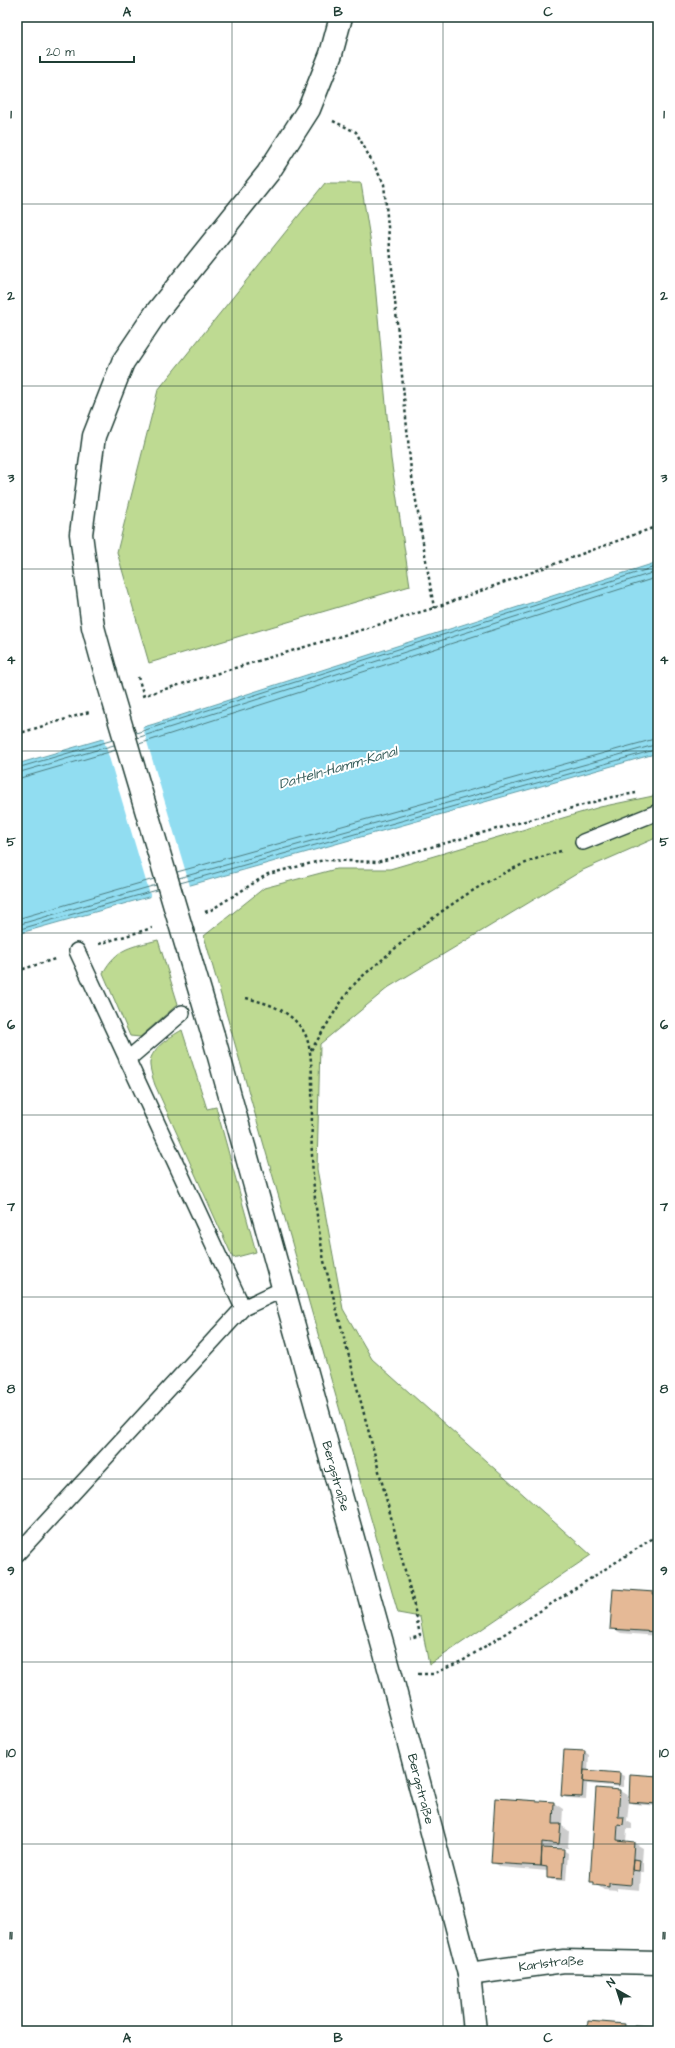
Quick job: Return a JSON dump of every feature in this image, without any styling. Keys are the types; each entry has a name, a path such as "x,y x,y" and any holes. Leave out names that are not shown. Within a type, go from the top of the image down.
{"street":[{"path":"308,109 331,54 341,17"},
{"name":"Bergstraße","path":"308,109 268,173 156,313 123,362 94,436 81,534 93,627 213,1035 391,1675 469,1974 475,2031"},
{"name":"Karlstraße","path":"469,1974 564,1961 658,1964"}],"lane":[{"path":"583,842 658,812"},
{"path":"77,951 243,1308"},
{"path":"127,1060 182,1013"},
{"path":"17,1554 243,1308 283,1289"}],"path":[{"path":"308,109 356,132 384,184 411,471 434,608"},
{"path":"137,698 434,608 658,526"},
{"path":"17,734 92,712"},
{"path":"204,913 268,874 324,860 377,862 612,797 642,792"},
{"path":"311,1050 353,986 395,948 440,914 497,876 539,856 578,846 583,842"},
{"path":"17,971 159,926"},
{"path":"246,998 272,1004 292,1016 305,1033 311,1050 312,1155 315,1203 324,1261 413,1601 420,1635"},
{"path":"391,1675 433,1674 464,1660 658,1535"}],"green space":[{"path":"325,183 361,183 372,251 391,459 410,586 149,663 117,552 158,390"},
{"path":"658,795 658,805 584,834 579,850 658,820 658,837 583,870 389,987 320,1044 317,1169 343,1309 372,1359 591,1555 429,1665 420,1617 398,1613 204,936 264,888 336,869 390,869 600,807"},
{"path":"158,940 178,1004 140,1037 130,1036 103,973 108,964 126,949"},
{"path":"182,1030 207,1109 216,1107 256,1252 233,1258 151,1074 150,1060 156,1049"}],"water":[{"name":"Datteln-Hamm-Kanal","path":"658,562 658,753 17,934 17,764 154,724"}],"pier":[{"path":"142,725 190,886 151,898 103,737"}],"building":[{"path":"613,1589 654,1592 653,1594 658,1594 658,1632 610,1629"},
{"path":"564,1750 585,1751 582,1797 561,1796"},
{"path":"584,1770 620,1773 619,1785 583,1782"},
{"path":"630,1774 658,1776 657,1804 629,1802"},
{"path":"596,1788 620,1790 618,1817 624,1817 623,1825 618,1824 617,1840 634,1842 631,1885 609,1883 609,1887 594,1885 594,1882 590,1882"},
{"path":"495,1798 554,1802 553,1824 561,1824 559,1844 542,1842 541,1866 491,1863"},
{"path":"542,1848 564,1849 562,1879 547,1878 547,1867 541,1866"},
{"path":"633,1859 640,1860 639,1871 632,1870"},
{"path":"588,2021 625,2024 624,2031 587,2031"},
{"path":"634,2025 651,2026 651,2031 633,2031"}]}
